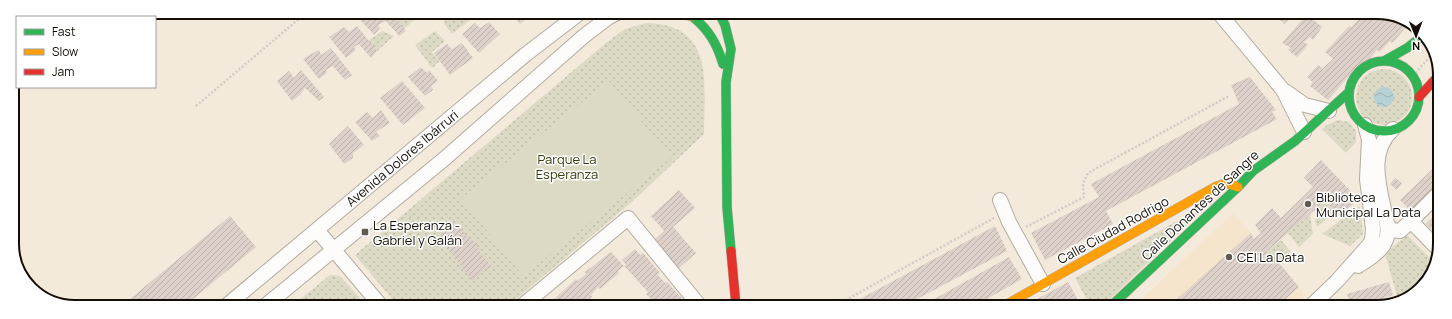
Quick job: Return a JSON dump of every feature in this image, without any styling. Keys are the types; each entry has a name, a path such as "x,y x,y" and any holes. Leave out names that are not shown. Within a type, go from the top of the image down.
{"main road":[{"path":"695,19 705,27 717,44 726,82"},
{"path":"722,19 725,25 731,50 726,82 726,207 735,300"},
{"path":"1384,61 1407,48 1419,39"},
{"path":"1384,61 1395,63 1405,68 1413,76 1419,97 1417,107 1405,124 1386,131 1376,130 1358,120 1352,112 1349,92 1357,73 1365,66 1374,62 1384,61"},
{"path":"1419,97 1433,82"},
{"name":"Calle Donantes de Sangre","path":"1117,300 1238,187 1253,171 1295,141 1329,112 1349,92"},
{"path":"1329,112 1341,110 1352,112"},
{"name":"Calle Ciudad Rodrigo","path":"1014,300 1215,187 1226,183 1238,187"}],"street":[{"name":"Avenida Dolores Ibárruri","path":"233,300 525,55 571,19"},
{"name":"Avenida Dolores Ibárruri","path":"272,300 443,160 584,36 606,19"},
{"path":"1224,19 1282,90 1304,132"},
{"path":"1282,90 1305,105 1329,112"},
{"path":"1317,300 1337,281 1372,240 1373,229 1367,179 1369,140 1365,125"},
{"path":"1337,281 1383,246 1388,234 1379,179 1378,154 1383,141 1393,129"},
{"path":"1387,224 1391,230 1396,231 1404,228 1433,199"},
{"path":"1002,206 1043,284"},
{"path":"529,300 628,218 695,300"},
{"path":"1411,221 1433,244"},
{"path":"317,230 376,300"}],"path":[{"path":"196,106 299,19"},
{"path":"1413,76 1430,57"},
{"path":"1015,233 1084,197 1083,184 1088,173 1229,96"},
{"path":"845,300 1002,206"}],"shaded area":[{"name":"CEI La Data","path":"1233,213 1251,233 1254,239 1279,263 1306,295 1301,300 1140,300"}],"green space":[{"path":"395,19 415,19 404,29"},
{"path":"447,19 470,20 452,34 443,22"},
{"name":"Parque La Esperanza","path":"646,23 669,26 685,34 695,45 701,60 704,77 704,134 633,201 515,300 393,300 355,255 607,42 625,29"},
{"path":"382,31 394,36 377,51 368,41"},
{"path":"435,31 445,41 432,52 440,61 432,68 415,45"},
{"path":"1384,69 1395,71 1404,77 1410,86 1412,97 1410,108 1404,117 1395,123 1384,125 1373,123 1364,117 1358,108 1356,97 1358,86 1364,77 1373,71"},
{"path":"609,81 671,158 523,276 461,198"},
{"path":"1338,120 1349,122 1356,131 1356,142 1346,153 1322,129"},
{"path":"1325,201 1336,212 1317,227 1315,222 1317,215 1314,210"},
{"path":"1211,202 1109,300 1087,300 1075,278"},
{"path":"1360,206 1363,234 1350,246 1322,234"},
{"path":"1310,214 1313,234 1299,247 1288,233"},
{"path":"1407,235 1431,259 1424,275 1417,284 1397,296 1385,253"},
{"path":"1281,240 1291,252 1279,263 1266,252"},
{"path":"330,275 335,275 340,276 362,300 299,300"}],"water":[{"path":"1380,87 1388,87 1394,93 1394,101 1388,107 1380,107 1374,101 1374,93"}],"building":[{"path":"360,19 396,19 406,31 399,36 386,21 378,25 380,28 374,35"},
{"path":"516,19 526,19 520,24"},
{"path":"1279,19 1289,19 1284,24"},
{"path":"1303,19 1313,19 1322,27 1313,40 1310,37 1304,42 1308,45 1297,57 1288,50 1291,48 1282,43"},
{"path":"1359,19 1377,19 1388,20 1406,27 1392,43 1390,41 1380,52 1377,50 1366,63 1351,74 1328,100 1310,86 1313,82 1307,77 1318,65 1326,71 1323,68 1333,59 1325,52 1349,26 1351,27"},
{"path":"489,22 500,34 479,53 462,34 475,23 480,28"},
{"path":"357,26 377,51 371,58 359,44 354,47 356,50 346,58 329,37 344,27 349,32"},
{"path":"462,43 473,58 450,75 434,53 447,44 452,49"},
{"path":"331,48 352,75 345,80 333,66 326,70 327,73 319,79 303,59 318,50 322,55"},
{"path":"421,67 427,73 429,70 438,81 431,86 433,90 425,96 408,77"},
{"path":"301,70 324,97 319,101 305,88 300,95 292,101 277,81 289,71 294,78"},
{"path":"1250,77 1276,110 1272,112 1277,119 1106,211 1113,224 1045,260 1031,233 1099,197 1091,184 1239,104 1231,85"},
{"path":"402,81 425,108 403,125 380,98"},
{"path":"381,110 390,123 376,132 380,136 372,141 355,122 367,112 373,118"},
{"path":"348,126 364,145 353,153 353,158 344,164 329,144"},
{"path":"1321,160 1359,200 1339,215 1325,201 1266,252 1279,263 1299,287 1285,300 1176,300 1251,233 1254,239 1261,233 1255,225 1272,208 1281,218 1313,187 1304,178"},
{"path":"1433,169 1433,189 1411,211 1400,200"},
{"path":"1395,178 1402,183 1397,190 1390,184"},
{"path":"679,190 695,208 673,227 696,253 678,269 653,241 664,231 651,216"},
{"path":"230,216 256,247 192,300 129,300"},
{"path":"1433,217 1433,231 1426,224"},
{"path":"456,223 470,240 477,243 478,250 491,266 473,281 438,237"},
{"path":"995,226 1007,251 915,300 858,300"},
{"path":"635,249 640,255 643,253 660,273 657,274 665,283 667,282 683,300 652,300 646,294 648,292 624,266 626,265 622,260"},
{"path":"611,252 624,266 618,271 619,273 600,289 598,287 591,295 592,297 588,300 553,300 576,279 577,281 586,274 585,272"},
{"path":"1009,257 1022,279 985,300 932,300"},
{"path":"1068,282 1078,300 1036,300"},
{"path":"1389,282 1393,295 1383,298 1384,300 1349,300 1347,294"}],"traffic: fast":[{"path":"695,19 704,27 712,38 723,64"},
{"path":"722,19 731,49 726,82 727,207 731,251"},
{"path":"1384,61 1407,48 1419,39"},
{"path":"1384,61 1397,64 1409,71 1416,83 1419,96 1416,109 1409,121 1397,128 1384,131 1371,128 1359,121 1352,109 1349,96 1352,83 1359,71 1371,64 1384,61"},
{"path":"1117,300 1238,187 1253,171 1295,141 1349,92"}],"traffic: slow":[{"path":"1014,300 1215,187 1226,183 1238,187"}],"traffic: jam":[{"path":"1419,97 1433,82"},
{"path":"731,251 735,300"}],"place":[{"name":"Biblioteca Municipal La Data","path":"1308,204"},
{"name":"La Esperanza - Gabriel y Galán","path":"365,232"},
{"name":"CEI La Data","path":"1229,257"}]}
